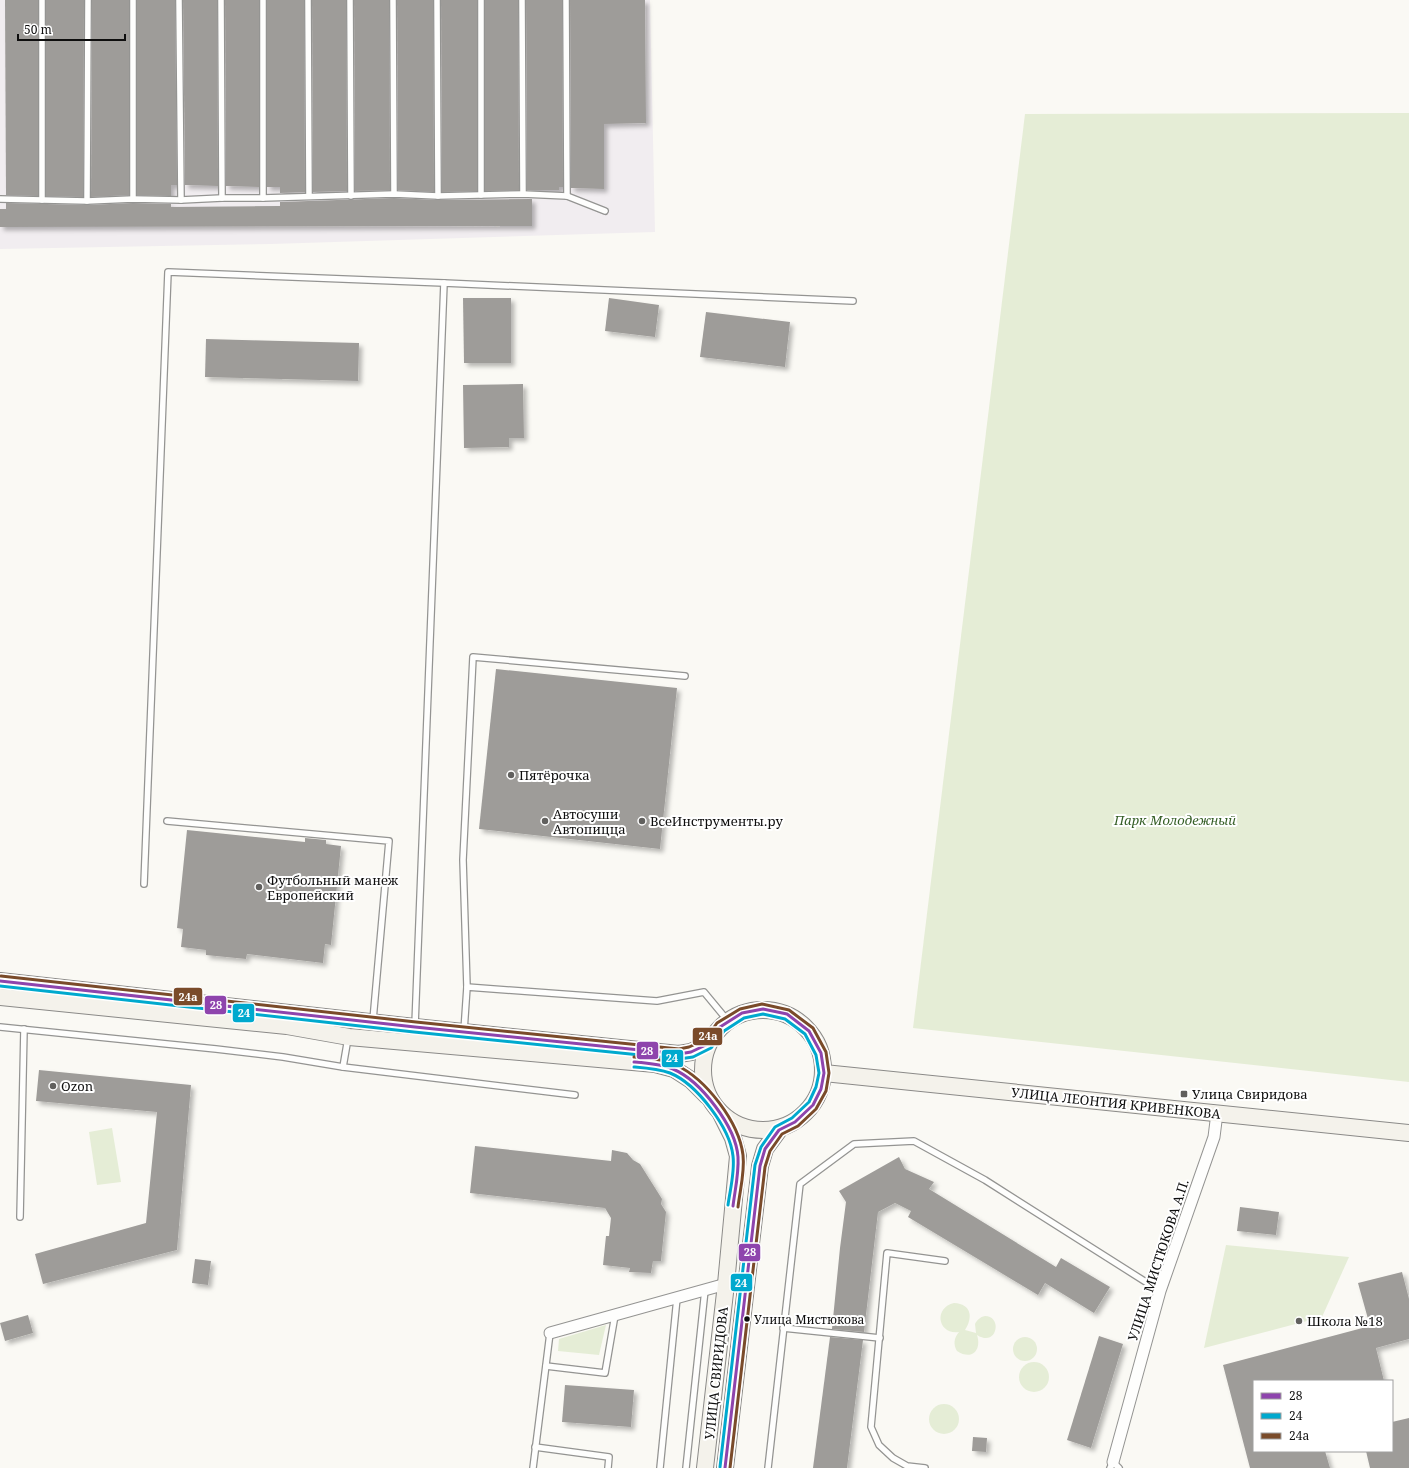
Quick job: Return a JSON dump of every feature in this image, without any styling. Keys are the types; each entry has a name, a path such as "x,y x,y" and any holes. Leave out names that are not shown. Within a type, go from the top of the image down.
{"street":[{"path":"0,981 463,1033 679,1054 691,1052 708,1044"},
{"path":"0,997 287,1026 348,1037 655,1064 674,1069 691,1080 707,1096 721,1114 745,1127 779,1130 795,1122 813,1105 821,1089 824,1073 821,1053 809,1031 787,1014 763,1009 742,1013 720,1027 708,1044 701,1060 702,1077 707,1096"},
{"name":"УЛИЦА ЛЕОНТИЯ КРИВЕНКОВА","path":"824,1073 1409,1133"},
{"name":"УЛИЦА МИСТЮКОВА А.П.","path":"1114,1466 1160,1291 1214,1137 1217,1113"},
{"name":"УЛИЦА СВИРИДОВА","path":"705,1468 726,1284 738,1156 733,1138 721,1114"},
{"name":"УЛИЦА СВИРИДОВА","path":"725,1468 760,1166 765,1149 779,1130"},
{"path":"550,1333 726,1284"}],"lane":[{"path":"42,0 42,200"},
{"path":"87,201 88,0"},
{"path":"133,0 133,199"},
{"path":"179,0 181,200"},
{"path":"221,0 222,198"},
{"path":"262,0 263,198"},
{"path":"308,0 309,196"},
{"path":"350,0 351,196"},
{"path":"393,0 394,194"},
{"path":"437,0 438,196"},
{"path":"481,0 481,195"},
{"path":"522,0 523,194"},
{"path":"566,0 567,196"},
{"path":"0,199 87,201 394,194 438,196 523,194 567,196 605,211"},
{"path":"144,884 168,272 853,300"},
{"path":"415,1027 444,284"},
{"path":"463,1033 467,986 463,860 473,657 685,676"},
{"path":"167,821 389,841 373,1022"},
{"path":"467,986 657,1001 704,992 728,1022"},
{"path":"0,1027 216,1049 283,1057 343,1067 575,1095"},
{"path":"20,1217 24,1029"},
{"path":"343,1067 348,1037"},
{"path":"768,1468 800,1184 854,1144 914,1140 986,1180 1160,1291"},
{"path":"925,1468 907,1466 893,1458 879,1445 871,1427 888,1253 945,1261"},
{"path":"686,1468 705,1290"},
{"path":"660,1468 677,1298"},
{"path":"546,1366 605,1373 615,1315"},
{"path":"783,1328 880,1338"},
{"path":"533,1468 550,1333"},
{"path":"535,1447 609,1457 608,1468"}],"shaded area":[{"path":"0,0 650,0 655,232 271,244 0,249"}],"green space":[{"name":"Парк Молодежный","path":"1409,113 1409,1082 913,1028 1025,114"},
{"path":"112,1128 121,1182 97,1185 89,1132"},
{"path":"1226,1245 1349,1257 1322,1317 1204,1348"},
{"path":"954,1303 960,1304 968,1309 970,1316 965,1330 976,1333 975,1324 983,1316 991,1317 996,1325 993,1335 989,1338 984,1338 977,1335 977,1349 971,1354 962,1354 957,1351 955,1341 959,1332 952,1332 946,1329 941,1320 943,1310 947,1306"},
{"path":"606,1325 599,1355 558,1351 559,1339"},
{"path":"1025,1337 1033,1341 1037,1349 1033,1357 1025,1361 1017,1357 1013,1349 1017,1341"},
{"path":"1034,1362 1044,1367 1049,1377 1044,1387 1034,1392 1024,1387 1019,1377 1024,1367"},
{"path":"944,1404 950,1405 958,1413 958,1425 950,1433 944,1434 938,1433 930,1425 929,1419 930,1413 938,1405"}],"building":[{"path":"5,0 38,0 38,196 6,195"},
{"path":"46,0 84,0 83,197 46,196"},
{"path":"92,0 129,0 129,195 91,197"},
{"path":"137,0 175,0 177,185 171,185 171,196 137,195"},
{"path":"183,0 217,0 218,186 185,185"},
{"path":"225,0 259,0 259,187 226,186"},
{"path":"267,0 304,0 305,192 280,193 280,187 267,187"},
{"path":"312,0 346,0 347,191 313,192"},
{"path":"354,0 389,0 390,190 355,191"},
{"path":"397,0 433,0 434,192 398,190"},
{"path":"441,0 477,0 477,191 442,192"},
{"path":"485,0 518,0 519,190 485,191"},
{"path":"526,0 562,0 563,187 559,187 559,190 527,190"},
{"path":"570,0 645,0 646,123 604,124 604,189 571,188"},
{"path":"394,198 438,200 532,199 532,226 0,227 0,209 6,209 6,203 87,205 133,203 171,204 171,207 280,206 280,202"},
{"path":"463,298 511,298 511,363 464,363"},
{"path":"609,298 659,305 655,337 605,331"},
{"path":"706,312 790,322 785,367 700,357"},
{"path":"206,339 359,343 358,381 205,377"},
{"path":"523,384 524,438 509,438 509,447 464,448 463,385"},
{"path":"496,669 677,688 660,849 479,829"},
{"name":"Футбольный манеж Европейский","path":"187,830 305,842 305,838 326,840 326,844 341,846 331,945 325,944 323,963 247,954 246,959 206,955 206,950 181,947 183,929 177,928"},
{"path":"39,1070 191,1085 177,1250 43,1284 35,1254 146,1223 157,1112 36,1101"},
{"path":"475,1146 611,1161 612,1150 627,1153 633,1160 640,1164 662,1199 661,1204 666,1212 661,1261 653,1261 651,1273 629,1272 630,1268 603,1265 606,1236 609,1236 611,1218 605,1208 470,1193"},
{"path":"899,1157 905,1169 934,1182 929,1189 1056,1267 1061,1258 1110,1287 1094,1313 1045,1283 1038,1295 908,1217 911,1211 895,1203 878,1212 864,1332 832,1329 846,1202 839,1191"},
{"path":"1240,1207 1279,1212 1276,1235 1237,1231"},
{"path":"195,1259 211,1261 208,1285 192,1283"},
{"path":"1402,1272 1409,1299 1409,1339 1376,1348 1384,1380 1253,1380 1253,1452 1325,1452 1330,1468 1250,1468 1223,1365 1370,1326 1358,1283"},
{"path":"28,1315 33,1333 5,1341 0,1323"},
{"path":"1099,1336 1123,1344 1091,1448 1067,1440"},
{"path":"830,1337 863,1340 847,1468 813,1468"},
{"path":"565,1385 634,1390 631,1427 562,1422"},
{"path":"1409,1418 1409,1468 1370,1468 1366,1452 1393,1452 1393,1422"},
{"path":"973,1437 987,1438 986,1452 972,1451"}],"transit line":[{"name":"24a","path":"1,976 416,1022 679,1049 689,1047 705,1040 717,1023 740,1009 762,1004 789,1010 813,1028 826,1052 829,1073 826,1091 816,1109 798,1126 782,1134 770,1151 765,1167 730,1468"},
{"name":"28","path":"0,981 415,1027 679,1054 691,1052 708,1044 720,1027 742,1013 763,1009 787,1014 809,1031 821,1053 824,1073 821,1089 813,1105 795,1122 779,1130 765,1149 760,1166 725,1468"},
{"name":"24","path":"0,986 414,1032 679,1059 693,1057 711,1048 724,1031 744,1018 763,1014 785,1019 805,1034 816,1055 819,1073 816,1087 809,1102 792,1118 775,1127 761,1147 755,1165 720,1467"},
{"name":"24a","path":"634,1057 661,1060 676,1065 699,1080 719,1103 735,1129 743,1155 743,1174 738,1207"},
{"name":"28","path":"634,1062 668,1067 684,1075 705,1094 724,1119 736,1145 738,1157 733,1206"},
{"name":"24","path":"634,1067 648,1068 670,1073 680,1079 701,1097 719,1120 731,1145 733,1156 733,1175 728,1205"}],"place":[{"name":"Пятёрочка","path":"511,775"},
{"name":"Автосуши Автопицца","path":"545,821"},
{"name":"ВсеИнструменты.ру","path":"642,821"},
{"name":"Футбольный манеж Европейский","path":"259,887"},
{"name":"Ozon","path":"53,1086"},
{"name":"Улица Свиридова","path":"1184,1094"},
{"name":"Улица Мистюкова","path":"747,1319"},
{"name":"Школа №18","path":"1299,1321"}]}
